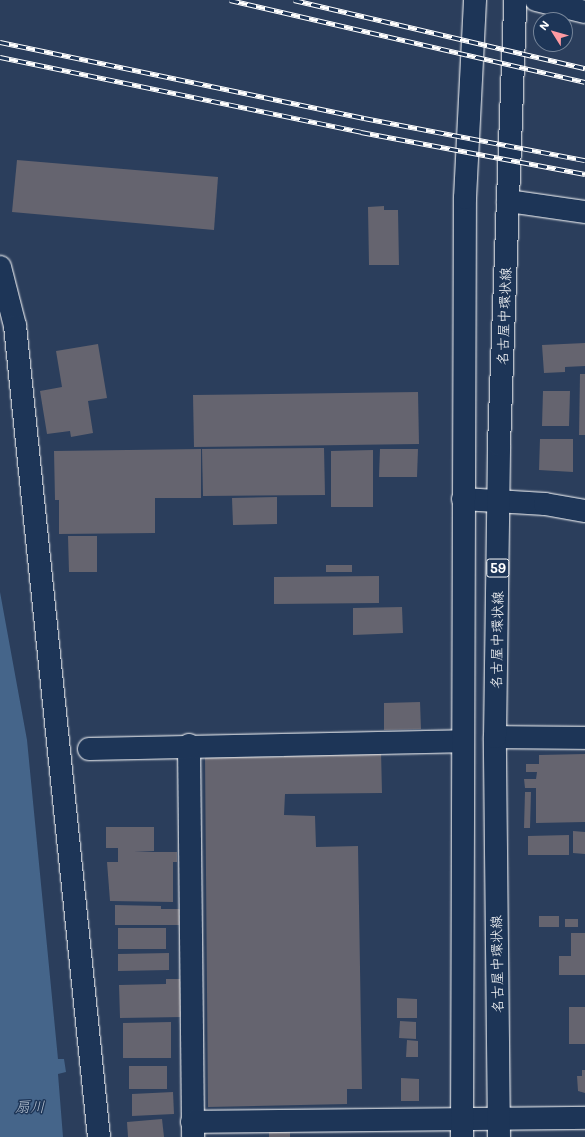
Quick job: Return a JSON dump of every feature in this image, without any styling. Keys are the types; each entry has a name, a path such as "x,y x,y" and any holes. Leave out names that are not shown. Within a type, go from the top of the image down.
{"main road":[{"path":"462,1129 465,198 475,0"},
{"name":"名古屋中環状線","path":"499,1128 495,736 500,500 499,445 515,0"},
{"path":"536,0 585,12"},
{"path":"508,201 585,212"},
{"path":"0,267 15,326 99,1137"},
{"path":"463,499 500,500 585,511"},
{"path":"495,736 585,738"},
{"path":"89,749 189,745 463,741"},
{"path":"189,745 193,1130 499,1128 585,1118"}],"water":[{"name":"扇川","path":"0,592 27,740 58,1059 64,1059 66,1072 58,1074 63,1137 0,1137"}],"building":[{"path":"17,160 218,177 214,230 12,212"},
{"path":"384,206 384,210 398,210 399,265 369,265 368,207"},
{"path":"585,343 585,366 565,367 565,372 544,373 542,345"},
{"path":"98,344 107,398 88,401 93,433 71,437 70,431 47,434 40,391 62,387 56,351"},
{"path":"580,374 585,374 585,435 579,435"},
{"path":"543,391 570,391 569,426 542,426"},
{"path":"418,392 419,444 194,447 193,395"},
{"path":"540,439 573,439 573,472 539,470"},
{"path":"324,448 325,495 203,496 202,449"},
{"path":"201,449 201,498 155,498 155,533 59,534 59,500 55,500 54,451"},
{"path":"380,449 418,449 417,477 379,477"},
{"path":"373,450 373,507 331,507 331,451"},
{"path":"277,497 277,524 233,525 232,498"},
{"path":"68,536 97,536 97,572 69,572"},
{"path":"326,565 352,565 352,572 326,572"},
{"path":"379,576 379,603 274,604 274,577"},
{"path":"402,607 403,633 353,635 353,608"},
{"path":"420,702 421,729 384,730 384,703"},
{"path":"381,750 382,793 285,794 284,815 315,816 316,847 358,846 362,1089 347,1089 347,1104 208,1107 205,756 284,757 284,752"},
{"path":"585,754 585,822 536,823 536,788 525,788 524,779 536,779 537,772 526,772 526,764 539,764 539,755"},
{"path":"525,792 531,792 530,828 524,828"},
{"path":"106,827 154,827 154,851 134,852 177,852 177,862 173,862 173,902 110,901 107,862 118,862 118,848 106,848"},
{"path":"573,831 585,832 585,854 573,853"},
{"path":"569,835 569,855 528,855 528,836"},
{"path":"115,905 161,906 161,909 180,909 179,925 115,925"},
{"path":"539,916 559,916 559,927 539,927"},
{"path":"565,919 578,919 578,927 565,927"},
{"path":"118,928 166,928 166,949 118,949"},
{"path":"571,933 585,933 585,975 559,975 559,956 571,956"},
{"path":"169,953 169,970 118,971 118,954"},
{"path":"166,979 182,979 183,1017 120,1018 119,985 166,984"},
{"path":"397,998 417,999 417,1018 397,1018"},
{"path":"569,1007 585,1007 585,1044 569,1044"},
{"path":"400,1021 416,1022 416,1039 399,1038"},
{"path":"171,1022 171,1058 123,1058 123,1023"},
{"path":"407,1040 418,1041 418,1057 406,1057"},
{"path":"129,1066 167,1066 167,1089 129,1089"},
{"path":"582,1070 585,1070 585,1093 578,1091 577,1076 582,1076"},
{"path":"401,1078 419,1079 419,1101 401,1101"},
{"path":"173,1092 174,1114 132,1116 132,1094"},
{"path":"162,1119 164,1137 128,1137 127,1122"},
{"path":"269,1131 290,1131 290,1137 269,1137"}],"railway":[{"path":"230,0 585,82"},
{"path":"294,0 585,68"},
{"path":"0,42 364,118 585,160"},
{"path":"0,57 361,132 585,174"}]}
